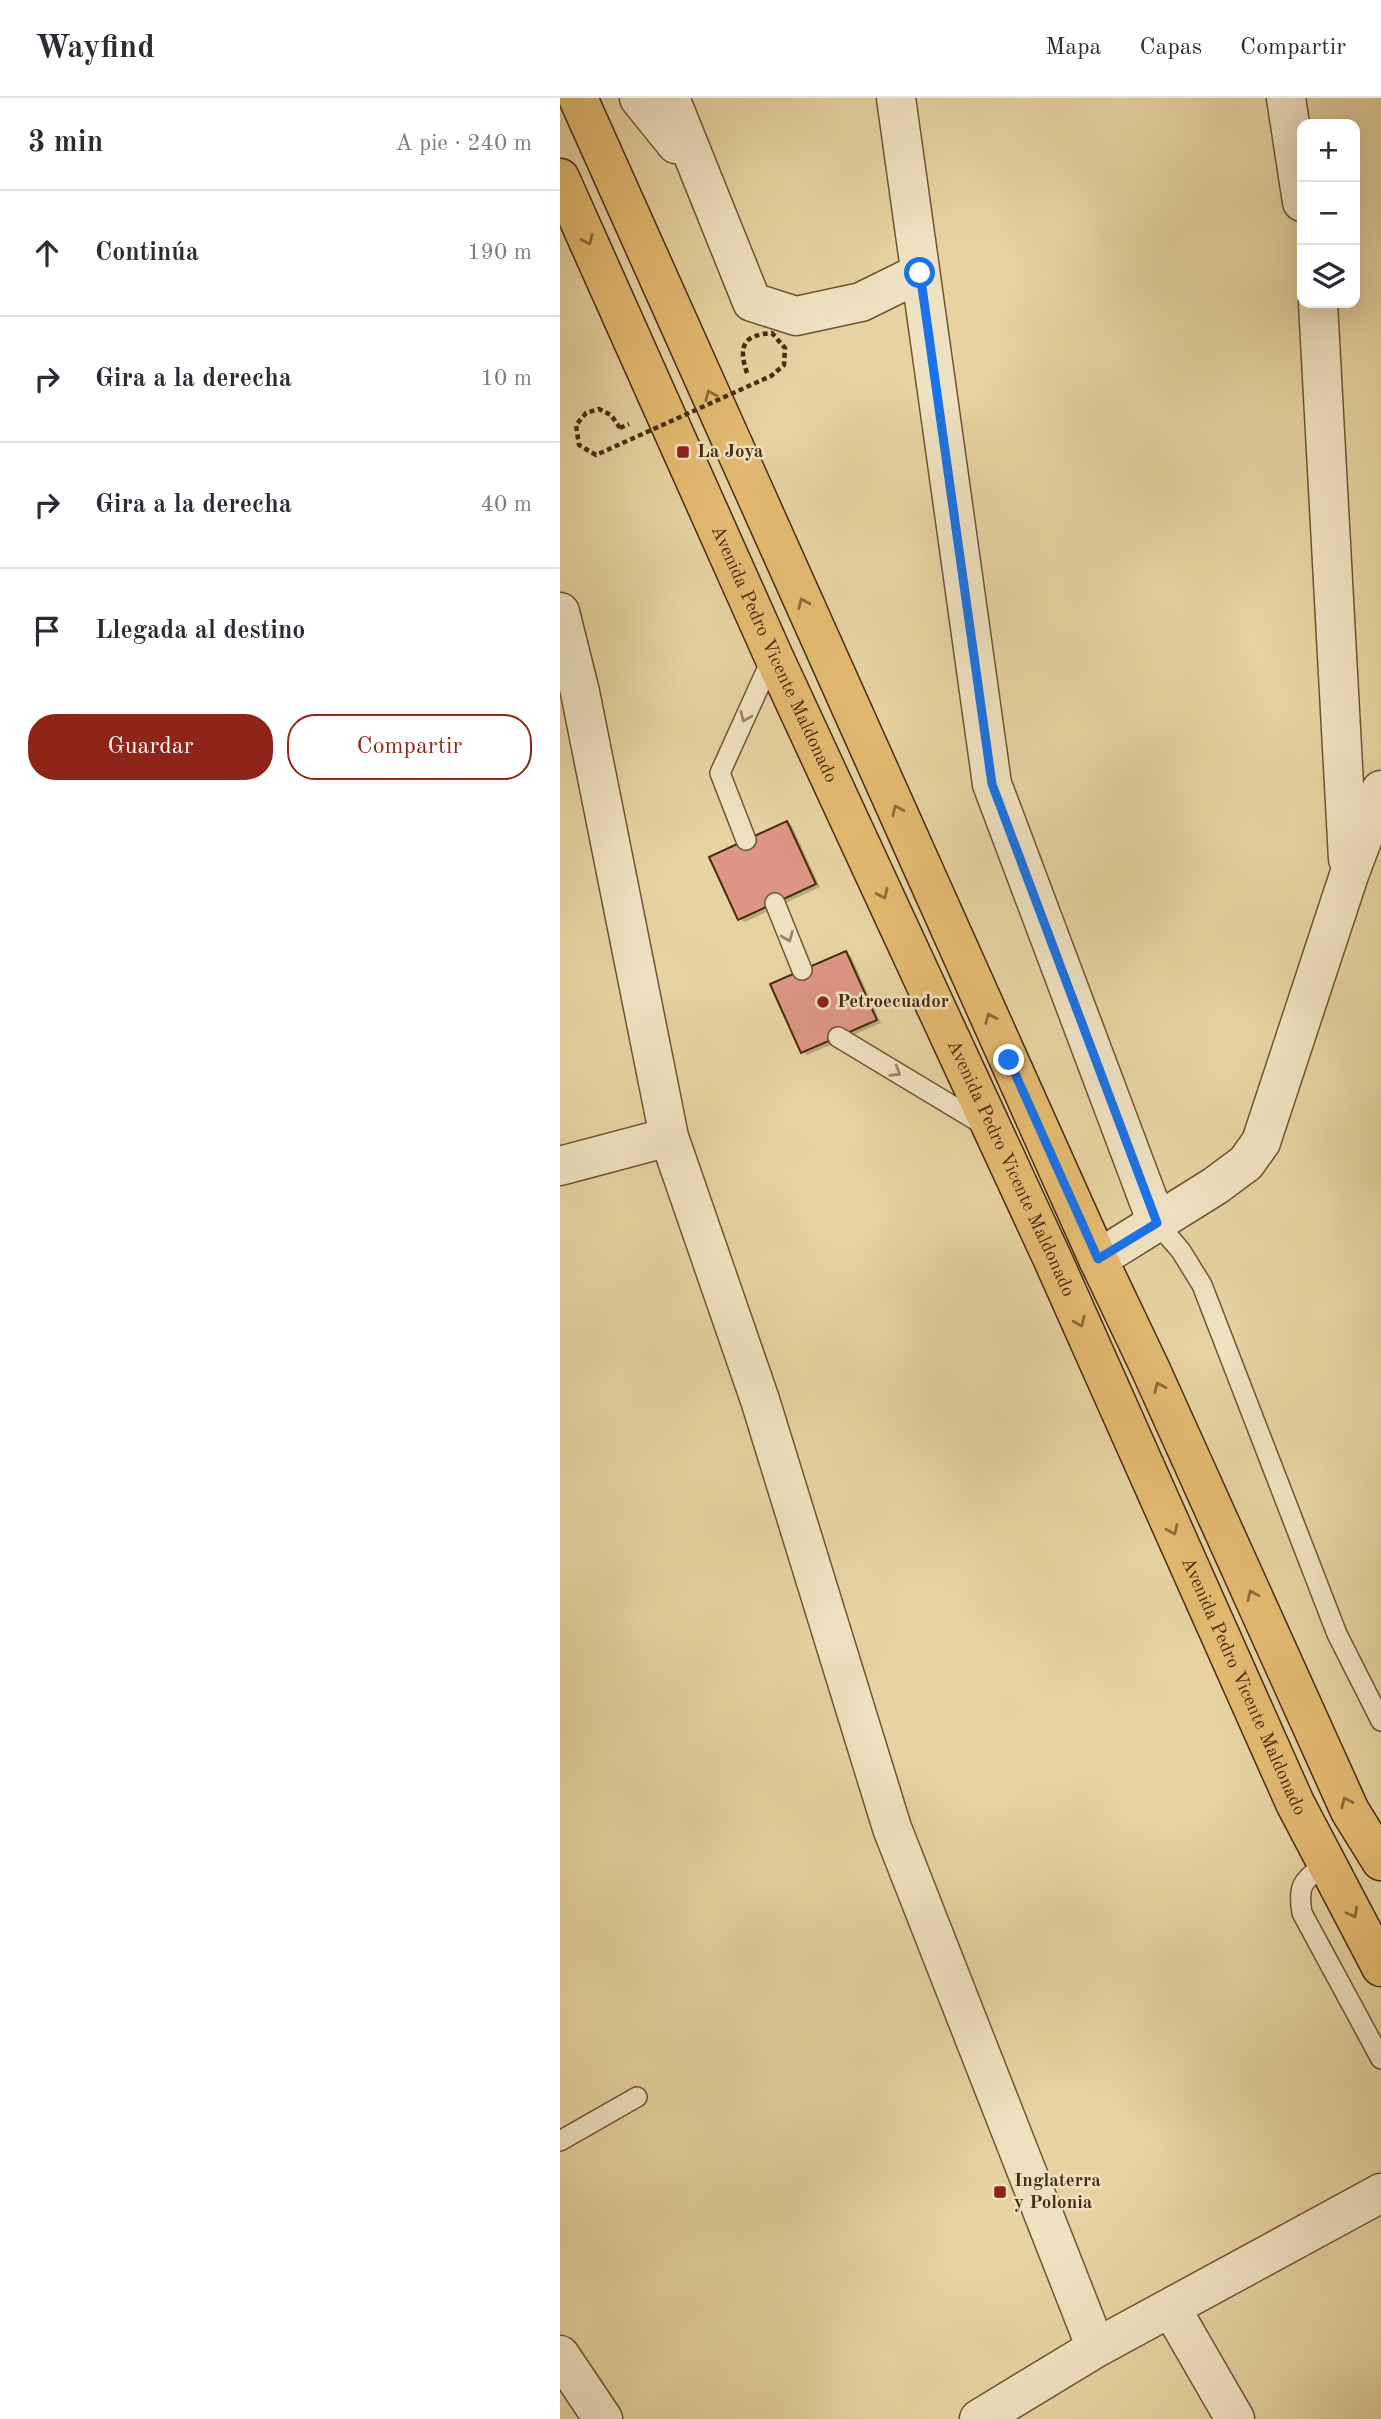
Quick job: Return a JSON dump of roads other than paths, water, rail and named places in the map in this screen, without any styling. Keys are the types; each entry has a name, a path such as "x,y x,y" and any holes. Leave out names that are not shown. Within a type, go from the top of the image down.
{"main road":[{"path":"578,98 1098,1259 1350,1811 1381,1861"},
{"name":"Avenida Pedro Vicente Maldonado","path":"560,178 773,654 990,1129 1053,1260 1289,1790 1381,1967"}],"street":[{"path":"639,98 700,173"},
{"path":"670,98 752,302 796,316 861,302 920,273"},
{"path":"896,98 992,784 1157,1223"},
{"path":"1286,98 1299,182"},
{"path":"1318,308 1349,875"},
{"path":"560,612 570,695 669,1137 760,1400 892,1828 1096,2348"},
{"path":"1098,1259 1246,1163 1261,1142 1349,875 1381,790"},
{"path":"560,1166 669,1137"},
{"path":"979,2419 1096,2348 1381,2193"},
{"path":"1171,2308 1235,2419"},
{"path":"560,2355 603,2419"}],"lane":[{"path":"746,840 720,773 773,654"},
{"path":"775,903 802,970"},
{"path":"838,1037 990,1129"},
{"path":"1157,1223 1181,1251 1202,1285 1337,1634 1381,1721"},
{"path":"1326,1863 1306,1879 1298,1895 1301,1913 1381,2059"},
{"path":"560,2141 637,2097"}],"place":[{"name":"La Joya","path":"683,452"},
{"name":"Petroecuador","path":"823,1002"},
{"name":"Inglaterra y Polonia","path":"1000,2192"}]}
